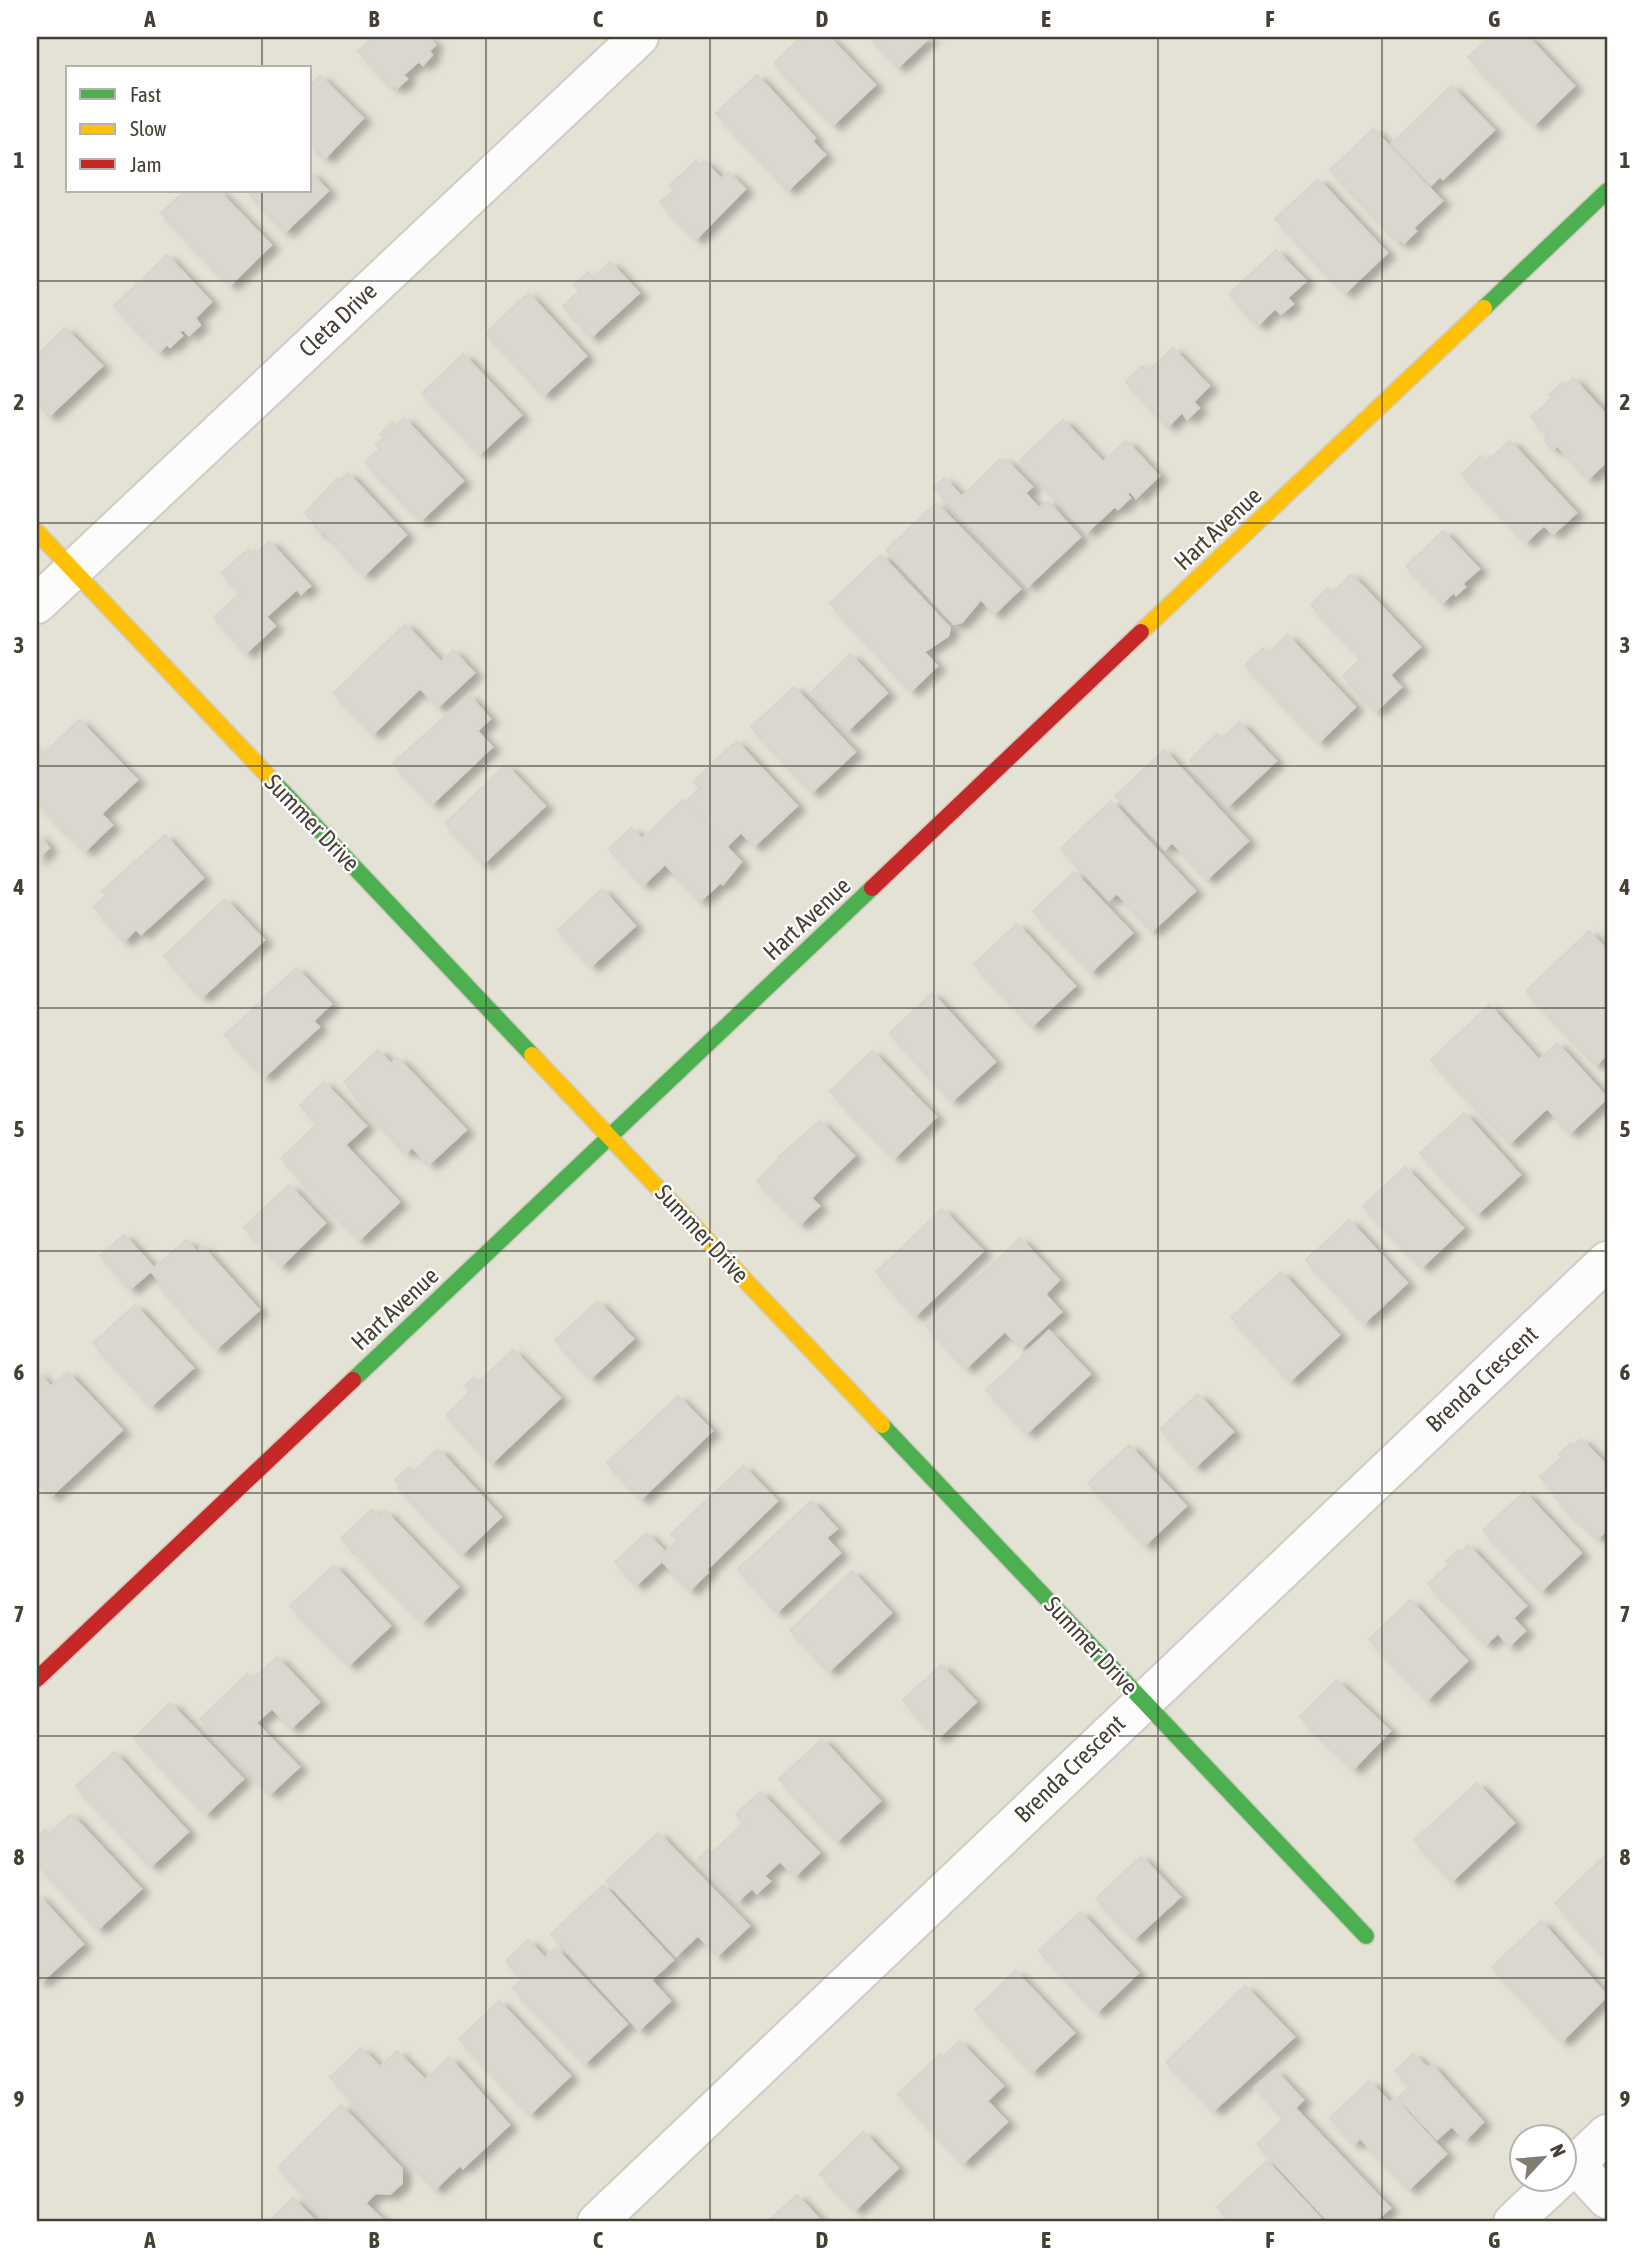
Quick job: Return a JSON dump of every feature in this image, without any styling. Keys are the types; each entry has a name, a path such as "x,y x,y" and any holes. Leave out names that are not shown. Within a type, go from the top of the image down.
{"street":[{"name":"Cleta Drive","path":"37,604 639,37"},
{"name":"Hart Avenue","path":"37,1679 1607,191"},
{"name":"Summer Drive","path":"37,532 1366,1936"},
{"name":"Brenda Crescent","path":"597,2222 1142,1700 1607,1261"},
{"path":"1578,2162 1607,2134"},
{"path":"1578,2181 1607,2199"},
{"path":"1513,2222 1545,2192"}],"shaded area":[{"path":"37,37 1607,37 1607,2222 37,2222"}],"building":[{"path":"373,37 427,37 435,45 429,51 432,55 423,65 419,61 403,75 407,79 397,88 394,84 392,87 358,51"},
{"path":"801,37 806,41 811,37 829,37 875,85 833,125 774,63"},
{"path":"870,37 930,37 898,67"},
{"path":"1490,37 1528,37 1574,86 1534,125 1468,57"},
{"path":"757,75 815,138 812,141 825,155 788,190 716,113"},
{"path":"320,76 363,118 325,158 312,146 312,84"},
{"path":"1451,86 1494,130 1443,179 1440,176 1431,185 1391,144"},
{"path":"1373,129 1442,201 1413,228 1416,231 1404,243 1401,239 1398,242 1330,170"},
{"path":"696,160 699,165 704,161 721,179 728,172 745,189 696,239 660,202 674,190 670,185 679,176 683,181 681,175"},
{"path":"312,174 328,191 285,232 248,192 312,192"},
{"path":"1318,179 1387,253 1345,293 1275,219"},
{"path":"184,192 220,192 271,245 230,285 161,213"},
{"path":"1276,250 1306,281 1287,298 1293,304 1281,314 1275,308 1258,325 1229,294"},
{"path":"167,255 211,302 195,318 200,325 189,335 183,329 179,332 182,336 170,347 167,344 159,352 114,306"},
{"path":"610,262 639,293 591,337 563,306 580,290 574,285 588,272 593,278"},
{"path":"528,293 586,356 544,395 486,333"},
{"path":"65,328 102,366 49,416 37,402 37,355"},
{"path":"1173,348 1209,386 1193,402 1199,408 1187,419 1182,412 1168,426 1126,382 1142,366 1147,372"},
{"path":"463,354 521,415 480,454 422,393"},
{"path":"1573,378 1607,416 1607,461 1588,479 1557,445 1553,449 1544,440 1548,435 1531,417 1552,398 1549,395 1562,382 1565,386"},
{"path":"404,418 463,481 421,520 365,462 380,449 375,445 384,437 380,434 393,422 396,426"},
{"path":"1063,420 1103,462 1126,441 1159,476 1136,498 1130,491 1127,494 1130,498 1118,509 1115,506 1087,532 1020,460"},
{"path":"1510,441 1576,513 1553,534 1544,525 1526,542 1462,474 1481,456 1487,462"},
{"path":"1000,459 1004,462 1006,460 1032,487 1025,493 1039,508 1047,501 1080,537 1028,586 934,488 944,478 962,497"},
{"path":"348,473 406,535 364,575 322,530 320,532 314,526 316,524 305,513 337,478 339,481"},
{"path":"936,503 1020,589 994,614 981,599 962,622 954,624 886,550"},
{"path":"1443,531 1479,569 1462,584 1465,587 1456,595 1454,592 1442,603 1406,566"},
{"path":"269,541 310,586 301,594 297,589 266,617 275,626 246,653 214,617 240,593 222,573 248,549 254,556"},
{"path":"881,555 950,628 948,636 924,652 937,666 911,691 830,603"},
{"path":"1351,574 1420,647 1390,675 1401,687 1376,711 1343,676 1361,658 1311,605 1328,588 1332,593"},
{"path":"405,624 441,662 453,650 474,673 438,707 420,688 373,734 334,693"},
{"path":"1287,635 1355,707 1319,742 1245,665 1263,648 1268,654"},
{"path":"850,654 887,693 848,730 811,692"},
{"path":"794,687 855,752 812,792 751,727"},
{"path":"469,695 490,719 477,731 492,747 432,804 393,763"},
{"path":"79,720 137,780 101,814 112,825 85,851 37,802 37,750 39,748 44,754"},
{"path":"1239,722 1276,761 1228,806 1192,768 1194,765 1190,760 1217,734 1222,739"},
{"path":"736,741 797,806 754,846 741,832 728,845 686,801 700,788 693,782"},
{"path":"1164,750 1248,841 1207,879 1172,842 1165,849 1115,796"},
{"path":"506,765 545,806 483,864 445,823"},
{"path":"683,800 741,862 723,884 721,882 700,901 665,864 643,885 609,849 631,828 642,839"},
{"path":"1111,801 1195,891 1152,931 1117,893 1109,900 1061,848"},
{"path":"37,834 49,848 37,859"},
{"path":"165,835 203,878 141,934 136,929 124,941 94,907 106,895 102,891"},
{"path":"1074,872 1132,933 1091,972 1033,911"},
{"path":"602,889 635,926 591,966 558,930"},
{"path":"225,899 264,940 202,997 164,956"},
{"path":"1017,924 1075,986 1032,1026 974,964"},
{"path":"1589,931 1607,950 1607,1054 1596,1065 1526,991"},
{"path":"296,968 331,1004 313,1021 319,1027 264,1077 225,1035"},
{"path":"932,993 995,1062 952,1101 890,1033"},
{"path":"1489,1005 1539,1060 1557,1043 1607,1098 1570,1133 1547,1108 1510,1143 1431,1060"},
{"path":"378,1050 391,1064 398,1058 466,1130 429,1164 412,1147 406,1153 355,1098 357,1096 344,1082"},
{"path":"872,1051 936,1117 894,1158 830,1091"},
{"path":"324,1082 366,1126 345,1145 399,1202 359,1240 281,1158 317,1124 300,1105"},
{"path":"1464,1113 1520,1175 1477,1214 1420,1153"},
{"path":"820,1121 854,1156 811,1198 819,1206 800,1224 757,1181 778,1157"},
{"path":"1405,1167 1463,1228 1422,1267 1363,1206"},
{"path":"289,1185 325,1223 281,1266 244,1227"},
{"path":"942,1209 983,1251 915,1316 876,1272"},
{"path":"1349,1220 1407,1283 1364,1323 1306,1260"},
{"path":"124,1235 154,1268 186,1240 197,1252 202,1246 259,1310 216,1349 159,1286 162,1284 151,1271 130,1289 100,1255"},
{"path":"1020,1238 1059,1280 1045,1294 1061,1312 1021,1348 1005,1331 966,1368 926,1326"},
{"path":"1281,1272 1339,1335 1290,1381 1231,1317"},
{"path":"598,1301 633,1339 591,1378 555,1340"},
{"path":"135,1305 193,1368 151,1406 93,1343"},
{"path":"1049,1331 1090,1374 1027,1433 986,1390"},
{"path":"513,1350 560,1398 492,1463 446,1415 470,1391 465,1386 473,1378 478,1383"},
{"path":"37,1372 51,1387 67,1372 122,1430 51,1496 37,1481"},
{"path":"1198,1394 1233,1432 1195,1467 1160,1429"},
{"path":"678,1396 712,1431 641,1499 607,1463"},
{"path":"1581,1439 1607,1466 1607,1529 1598,1538 1567,1510 1567,1505 1565,1508 1555,1497 1558,1495 1540,1477 1562,1457 1559,1454 1571,1443 1574,1445"},
{"path":"1129,1445 1186,1506 1145,1545 1088,1483"},
{"path":"438,1449 501,1517 462,1554 398,1487 400,1485 395,1480 409,1467 414,1472"},
{"path":"743,1466 777,1501 706,1570 708,1572 690,1590 662,1561 636,1585 615,1562 646,1533 665,1552 678,1540 671,1534"},
{"path":"1524,1492 1581,1553 1541,1591 1483,1530"},
{"path":"811,1501 837,1529 826,1538 840,1553 777,1612 738,1569"},
{"path":"372,1509 379,1517 385,1511 458,1587 422,1622 341,1538"},
{"path":"1468,1545 1526,1606 1513,1618 1525,1631 1509,1646 1498,1633 1486,1644 1428,1584 1449,1564 1446,1561"},
{"path":"334,1565 390,1626 349,1665 290,1606"},
{"path":"852,1571 891,1613 829,1671 790,1630"},
{"path":"1410,1600 1467,1661 1427,1700 1369,1639"},
{"path":"277,1657 319,1702 291,1728 272,1708 256,1723 299,1767 270,1794 200,1719 247,1674 252,1680"},
{"path":"941,1665 976,1702 938,1738 903,1700"},
{"path":"1336,1680 1390,1731 1353,1769 1300,1717"},
{"path":"170,1703 243,1779 206,1814 134,1738"},
{"path":"822,1739 880,1801 837,1841 779,1779"},
{"path":"114,1752 188,1832 151,1866 76,1786"},
{"path":"1477,1783 1514,1823 1452,1881 1414,1840"},
{"path":"760,1792 819,1853 795,1876 780,1861 764,1876 770,1881 757,1893 752,1888 738,1901 698,1859 708,1849 712,1853 744,1823 736,1814"},
{"path":"71,1814 141,1889 98,1929 37,1863 37,1837 45,1829 49,1834"},
{"path":"658,1833 749,1926 717,1956 698,1935 676,1956 606,1881"},
{"path":"1607,1854 1607,1960 1555,1903"},
{"path":"1141,1856 1180,1897 1134,1939 1096,1899"},
{"path":"603,1885 673,1960 651,1980 670,2001 639,2030 551,1934"},
{"path":"37,1894 83,1944 41,1982 37,1978"},
{"path":"1080,1912 1138,1973 1097,2012 1039,1951"},
{"path":"1541,1921 1607,1996 1562,2041 1492,1967"},
{"path":"528,1940 545,1958 555,1948 627,2024 585,2063 513,1988 522,1979 506,1961"},
{"path":"1015,1971 1074,2033 1032,2072 975,2010"},
{"path":"1245,1986 1294,2037 1214,2110 1166,2062"},
{"path":"499,2001 570,2076 530,2114 459,2039"},
{"path":"959,2041 1003,2086 987,2101 1007,2122 963,2163 898,2094 940,2054 943,2057"},
{"path":"361,2048 380,2067 397,2051 425,2080 449,2057 509,2125 463,2168 460,2165 435,2189 330,2077"},
{"path":"1413,2054 1428,2068 1431,2064 1483,2122 1465,2140 1452,2126 1437,2139 1398,2098 1410,2086 1395,2071"},
{"path":"1275,2070 1303,2100 1295,2108 1390,2208 1374,2222 1329,2222 1257,2144 1284,2118 1255,2087"},
{"path":"1369,2081 1390,2103 1394,2098 1446,2154 1409,2189 1360,2138 1354,2144 1330,2118"},
{"path":"341,2105 402,2169 402,2183 390,2194 376,2193 365,2203 385,2222 331,2222 278,2167"},
{"path":"863,2132 898,2168 855,2210 820,2174"},
{"path":"1267,2161 1324,2222 1230,2222 1217,2207"},
{"path":"797,2195 822,2222 767,2222"},
{"path":"293,2198 316,2222 268,2222"}],"traffic: fast":[{"path":"1484,308 1607,191"},
{"path":"271,779 532,1055"},
{"path":"353,1380 872,888"},
{"path":"882,1425 1366,1936"}],"traffic: slow":[{"path":"1141,632 1484,308"},
{"path":"37,532 271,779"},
{"path":"532,1055 882,1425"}],"traffic: jam":[{"path":"872,888 1141,632"},
{"path":"37,1679 353,1380"}]}
